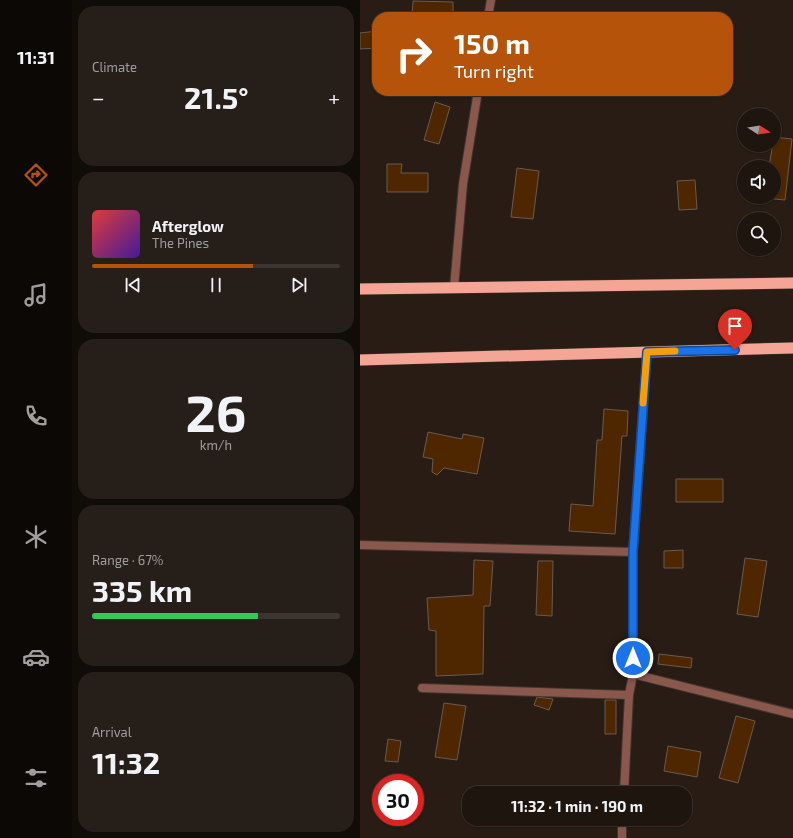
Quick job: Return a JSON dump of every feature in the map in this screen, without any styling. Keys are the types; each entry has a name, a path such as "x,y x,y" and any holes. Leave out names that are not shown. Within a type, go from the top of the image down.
{"highway":[{"path":"360,289 793,283"},
{"path":"360,360 793,348"}],"street":[{"path":"489,12 490,0"},
{"path":"454,288 463,184 477,96"},
{"path":"624,786 629,695 633,674 633,552 647,352"},
{"path":"360,545 633,552"},
{"path":"633,674 793,714"},
{"path":"422,688 629,695"},
{"path":"622,826 622,838"}],"building":[{"path":"413,1 453,2 453,12 412,12"},
{"path":"372,32 372,48 360,49 360,33"},
{"path":"435,102 450,107 439,144 424,140"},
{"path":"781,138 792,139 785,200 781,200 781,160 770,160 772,152 781,152"},
{"path":"387,164 402,164 401,173 428,173 428,192 387,192"},
{"path":"517,168 539,171 533,219 511,217"},
{"path":"695,180 697,209 679,210 677,181"},
{"path":"604,409 628,411 627,436 622,436 615,534 569,531 571,504 593,506 597,440 602,440"},
{"path":"428,432 462,439 463,434 484,438 477,474 444,468 437,475 432,472 433,459 423,457"},
{"path":"676,479 723,479 723,502 676,502"},
{"path":"683,550 683,568 664,568 664,551"},
{"path":"745,558 767,561 758,617 737,614"},
{"path":"474,560 493,561 490,606 484,606 483,674 436,676 436,631 429,630 427,598 473,595"},
{"path":"538,561 553,561 552,616 536,615"},
{"path":"659,654 692,658 691,668 658,664"},
{"path":"537,697 553,699 549,710 534,705"},
{"path":"605,700 616,700 616,734 605,734"},
{"path":"444,703 466,706 457,760 435,757"},
{"path":"736,716 755,721 738,783 719,778"},
{"path":"388,739 401,741 398,762 385,761"},
{"path":"668,746 701,752 697,777 664,771"}],"slow traffic":[{"path":"643,403 647,352 675,351"}],"route":[{"path":"633,658 633,552 647,352 735,350"}]}
